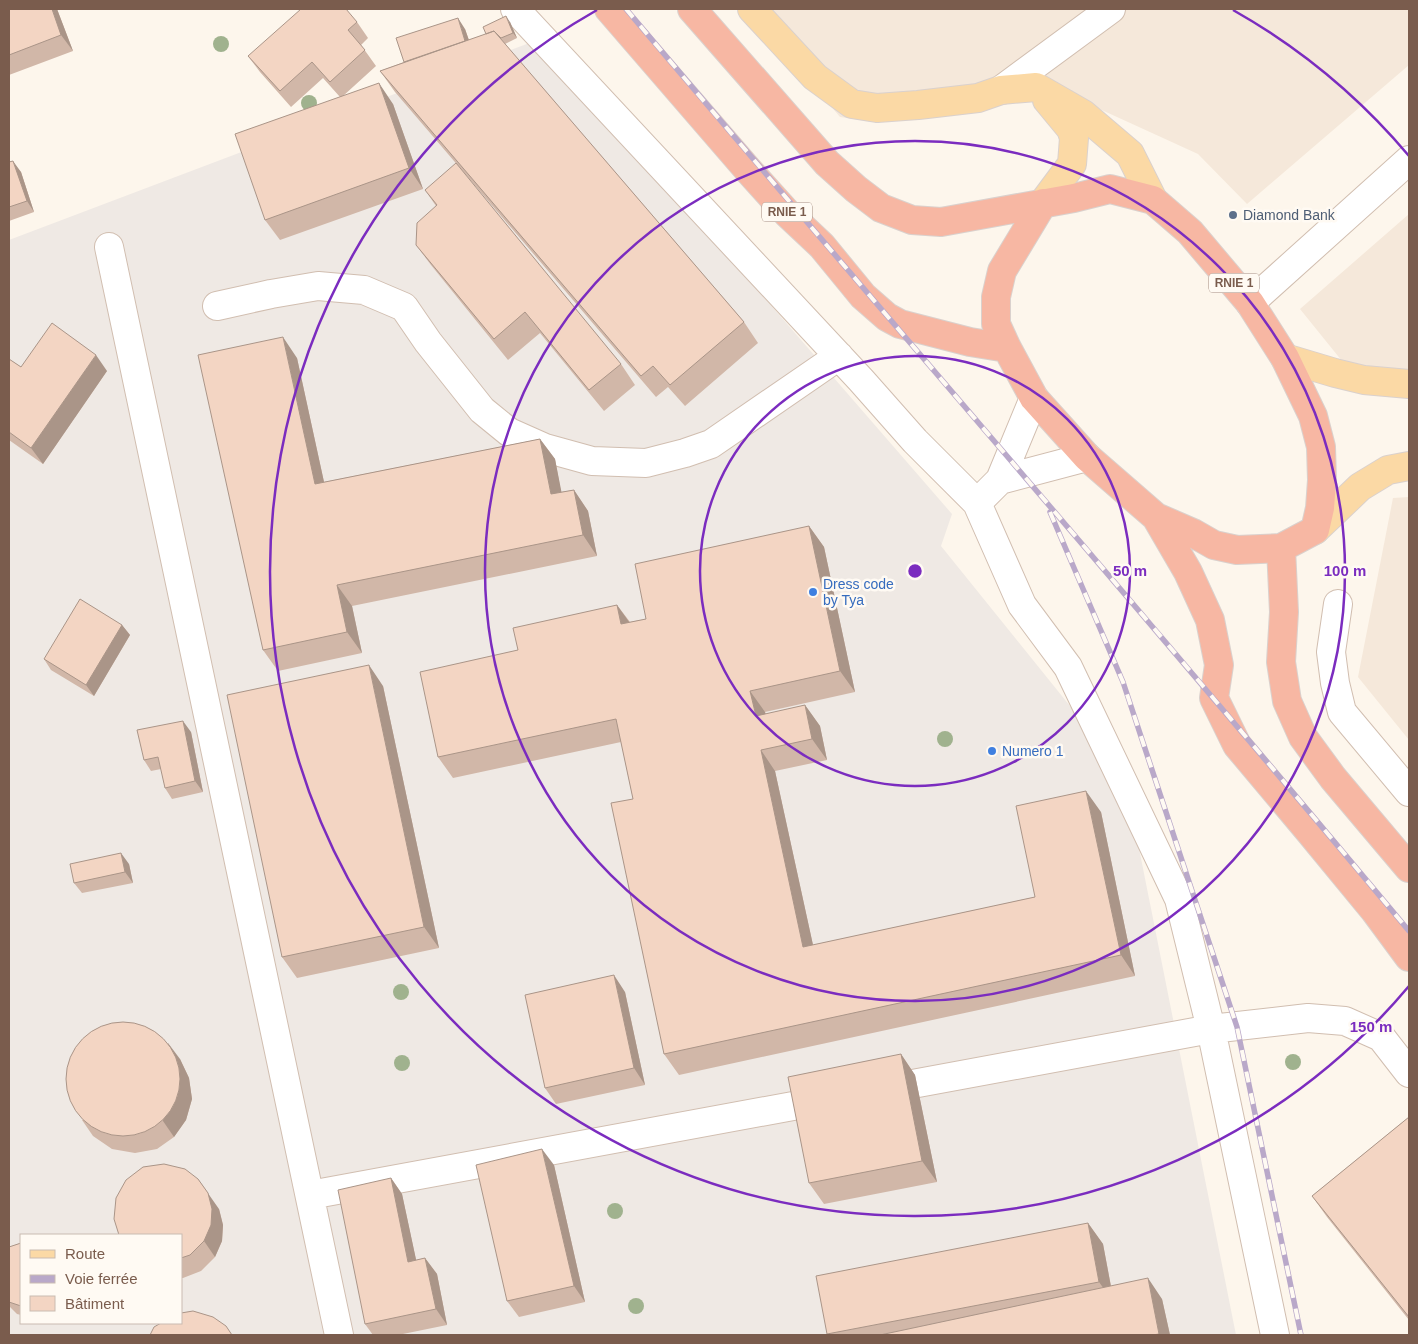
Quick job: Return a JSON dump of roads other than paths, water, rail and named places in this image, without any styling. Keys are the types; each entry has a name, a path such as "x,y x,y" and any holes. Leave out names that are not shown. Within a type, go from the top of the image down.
{"highway":[{"name":"RNIE 1","path":"609,9 749,171 787,213 822,246 863,296 887,317 900,324 970,342 1007,348"},
{"name":"RNIE 1","path":"692,9 828,163 856,189 881,208 912,220 941,222 1110,189 1153,200 1190,232 1250,303 1285,358 1313,416 1321,447 1322,480 1320,508 1314,530"},
{"path":"1043,203 1002,271 996,296 996,324 1034,398 1087,457 1156,517 1193,533 1214,545 1237,550 1281,548 1314,530"},
{"path":"1156,517 1188,572 1210,620 1219,665 1214,698 1237,745 1375,911 1409,957"},
{"path":"1281,548 1284,612 1281,662 1287,702 1303,737 1333,778 1409,868"}],"main road":[{"path":"752,9 816,77 852,104 877,108 918,105 978,98 1001,90 1036,87 1083,114 1130,154 1153,200"},
{"path":"1036,87 1070,129 1074,138 1072,164 1043,203"},
{"path":"1285,358 1335,374 1364,380 1409,384"},
{"path":"1314,530 1360,487 1388,470 1409,466"}],"street":[{"path":"515,9 839,356 915,441 977,503 1022,605 1068,667 1179,898 1211,1029 1275,1335"},
{"path":"1001,90 1112,9"},
{"path":"1250,303 1409,160"},
{"path":"109,247 339,1335"},
{"path":"217,306 318,286 364,290 404,307 428,342 482,410 508,432 545,448 592,461 646,463 711,444 839,356"},
{"path":"977,503 1000,480 1034,398"},
{"path":"1000,480 1087,457"},
{"path":"1338,604 1332,652 1335,683 1342,712 1409,792"},
{"path":"310,1195 1211,1029 1308,1018 1345,1021 1380,1037 1409,1073"}],"railway":[{"path":"626,9 1214,699 1409,931"},
{"path":"1050,512 1123,682 1237,1027 1301,1335"}],"place":[{"name":"Diamond Bank","path":"1233,215"},
{"name":"Dress code by Tya","path":"813,592"},
{"name":"Numero 1","path":"992,751"}]}
